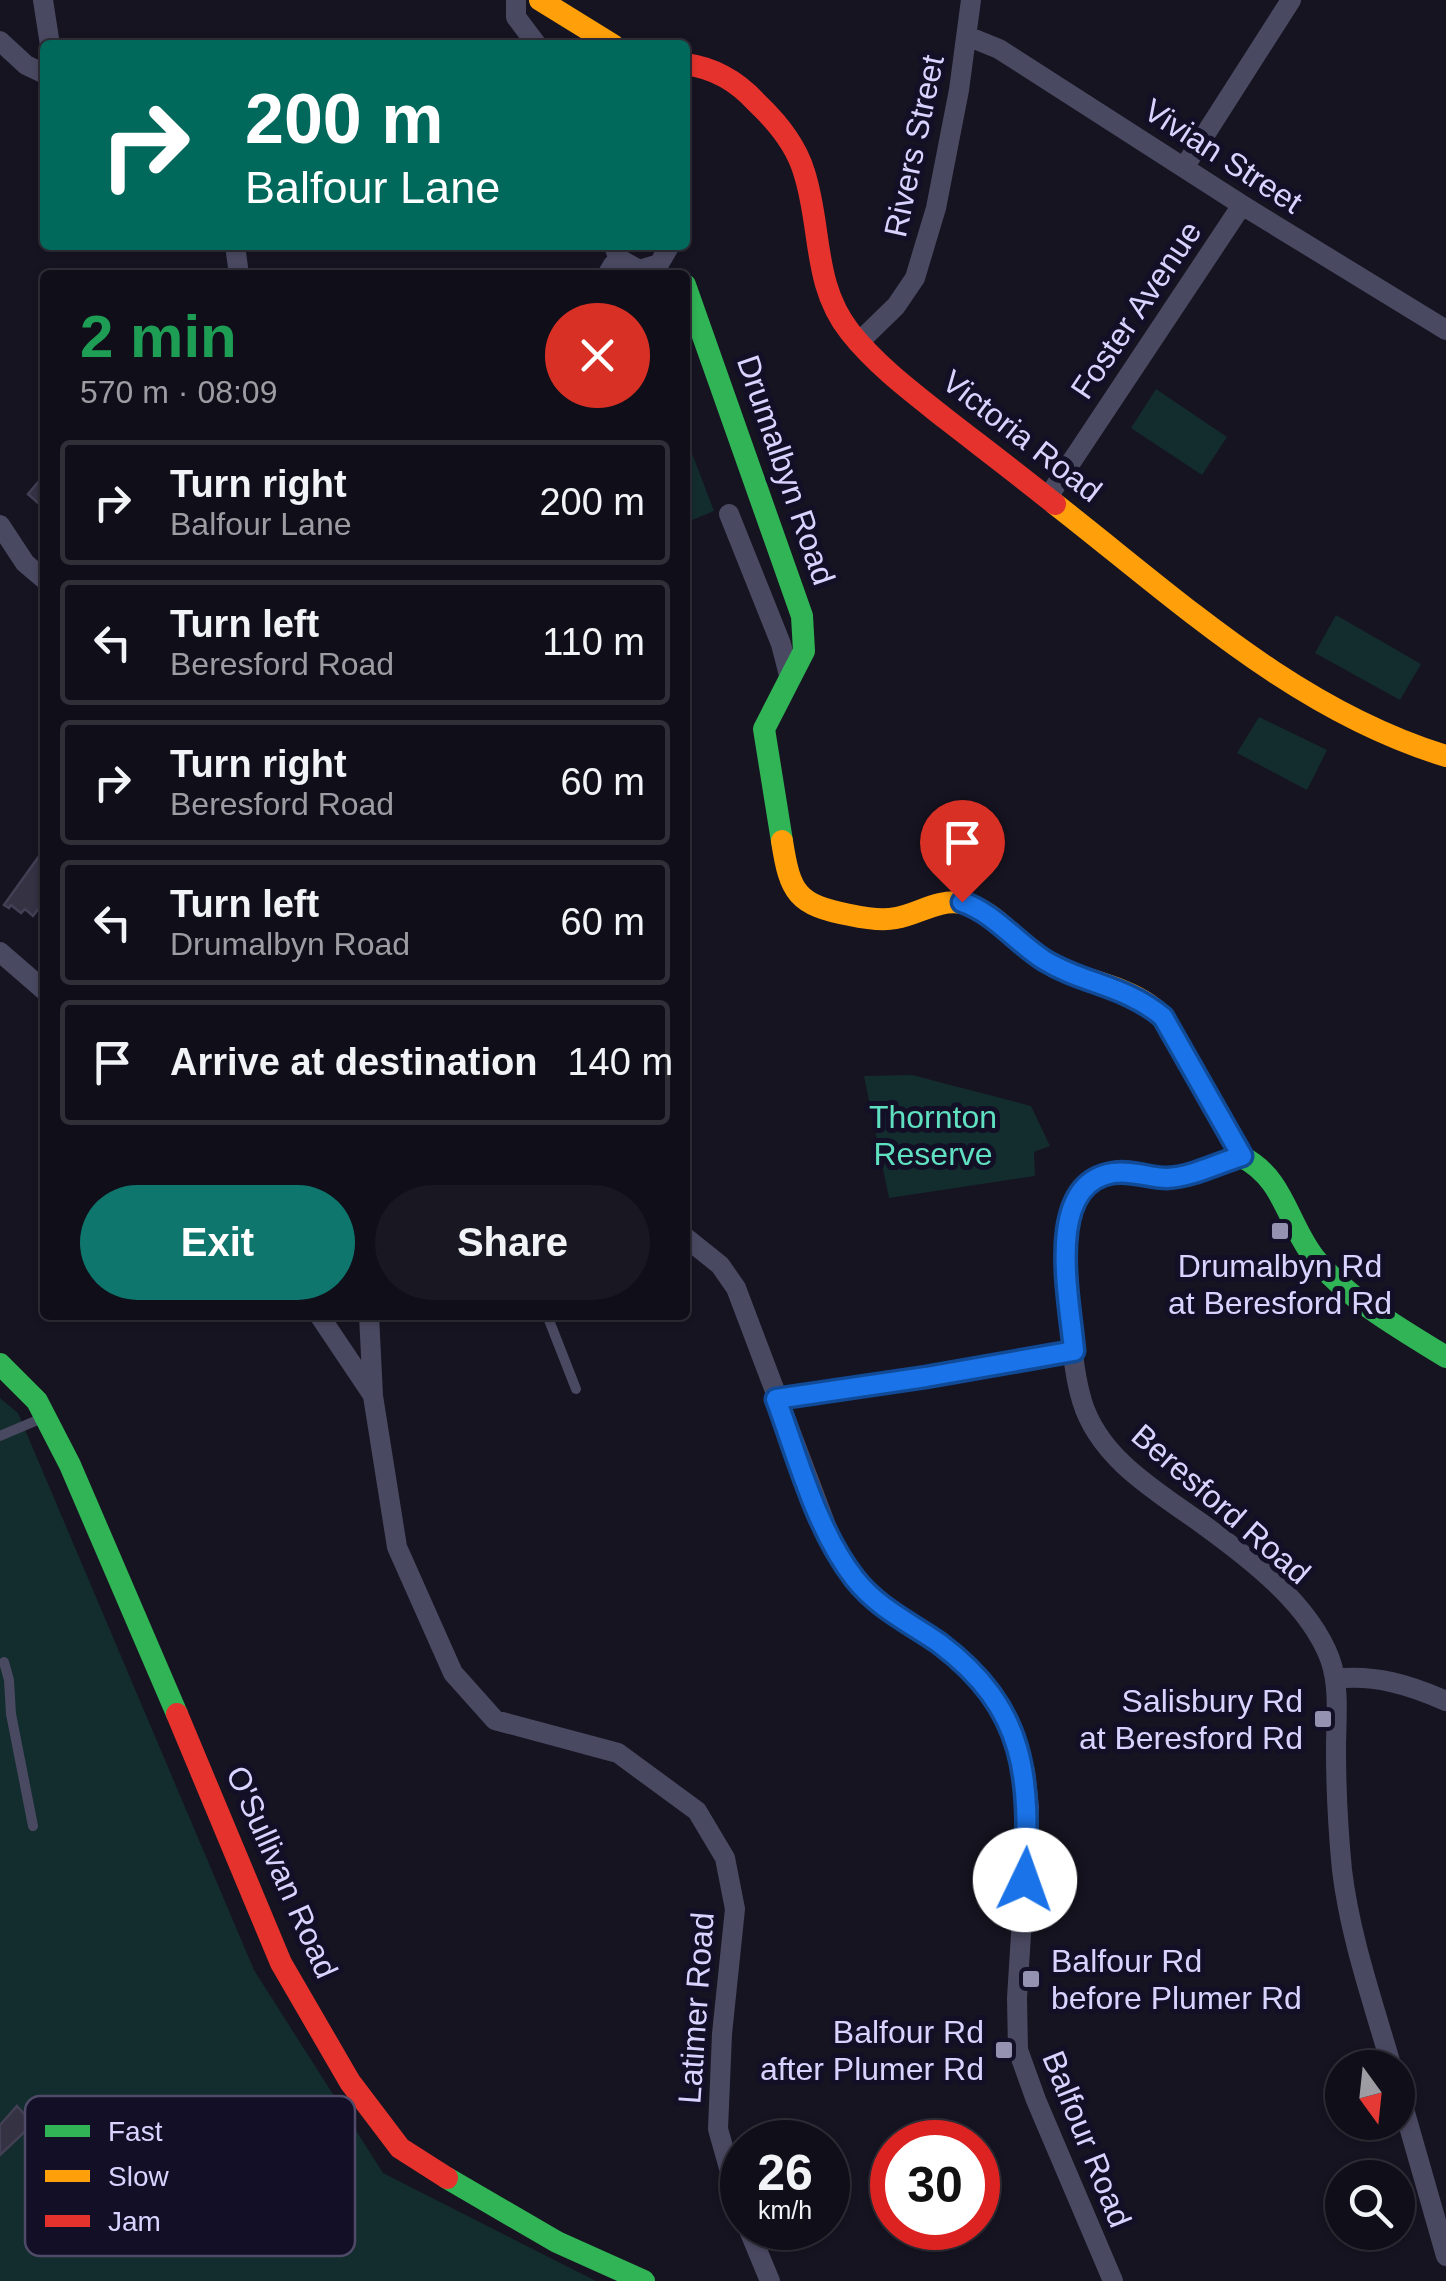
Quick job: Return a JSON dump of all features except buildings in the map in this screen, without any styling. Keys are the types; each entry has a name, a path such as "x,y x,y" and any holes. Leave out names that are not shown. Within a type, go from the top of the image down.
{"street":[{"path":"42,0 49,40"},
{"path":"516,0 516,17 533,40"},
{"path":"540,0 605,40"},
{"name":"Rivers Street","path":"858,343 896,306 915,278 936,208 971,0"},
{"path":"1185,166 1291,0"},
{"name":"Vivian Street","path":"967,36 999,49 1242,206 1446,330"},
{"path":"0,40 26,65 40,72"},
{"name":"Victoria Road","path":"690,65 709,68 764,108 793,147 805,172 818,259 829,298 858,343 902,384 1256,661 1308,695 1405,745 1446,756"},
{"name":"Foster Avenue","path":"1048,497 1242,206"},
{"path":"616,250 627,266"},
{"path":"610,270 613,265 639,270 653,267 668,250"},
{"name":"Drumalbyn Road","path":"690,299 802,616 804,651 764,729 787,873 804,901 841,915 894,919 936,904 962,902 978,908 1048,962 1146,1002 1163,1017 1242,1156 1257,1162 1271,1177 1305,1245 1320,1263 1373,1311 1446,1357"},
{"name":"Drumalbyn Road","path":"729,514 781,644 790,678"},
{"path":"0,525 24,563 40,576"},
{"path":"0,952 40,986"},
{"name":"Beresford Road","path":"1242,1156 1180,1176 1116,1172 1086,1183 1078,1193 1067,1218 1066,1242 1082,1403 1095,1430 1140,1480 1206,1526 1287,1596 1320,1637 1335,1678"},
{"name":"Balfour Road","path":"690,1241 720,1266 736,1288 836,1552 878,1604 936,1641 976,1675 1002,1712 1014,1740 1025,1771 1029,1807 1017,1998 1018,2050 1113,2281"},
{"path":"322,1320 373,1396"},
{"name":"Latimer Road","path":"369,1320 373,1396 396,1546 453,1673 495,1720 618,1753 696,1811 724,1858 735,1909 722,2034 720,2136"},
{"name":"O'Sullivan Road","path":"0,1364 36,1401 70,1465 221,1814 280,1963 350,2082 400,2148 557,2242 644,2281"},
{"path":"1387,2050 1350,1921 1342,1871 1335,1678 1350,1676 1401,1684 1446,1701"},
{"path":"1413,2140 1446,2256"},
{"path":"757,2250 770,2281"}],"lane":[{"path":"549,1320 576,1389"},
{"path":"776,1399 1074,1351"},
{"path":"0,1436 45,1417"},
{"path":"4,1662 10,1714 34,1826"}],"green space":[{"path":"1156,389 1227,437 1202,475 1131,428"},
{"path":"690,448 714,511 690,521"},
{"path":"1336,615 1421,664 1400,700 1315,653"},
{"path":"1259,717 1327,750 1307,790 1237,753"},
{"name":"Thornton Reserve","path":"912,1075 1031,1106 1050,1146 1034,1152 1035,1176 889,1198 864,1076"},
{"path":"0,1398 18,1413 254,1970 334,2096 25,2096 25,2256 355,2256 355,2129 383,2173 596,2281 0,2281"}],"traffic: fast":[{"path":"690,299 802,616 804,651 764,729 782,841"},
{"path":"1179,1046 1242,1157 1268,1177 1317,1261 1361,1302 1446,1357"},
{"path":"0,1364 37,1401 70,1465 177,1714"},
{"path":"447,2178 557,2242 644,2281"}],"traffic: slow":[{"path":"540,0 605,40"},
{"path":"1055,504 1193,613 1288,681 1338,711 1446,756"},
{"path":"782,841 793,885 818,907 885,919 944,903 974,906 1049,963 1148,1004 1162,1017 1179,1046"}],"traffic: jam":[{"path":"690,65 716,72 733,82 772,118 791,143 810,193 823,275 838,314 850,332 908,389 1055,504"},
{"path":"177,1714 281,1963 350,2082 400,2148 447,2178"}],"place":[{"name":"Drumalbyn Rd at Beresford Rd","path":"1280,1231"},
{"name":"Salisbury Rd at Beresford Rd","path":"1323,1719"},
{"name":"Balfour Rd before Plumer Rd","path":"1031,1979"},
{"name":"Balfour Rd after Plumer Rd","path":"1004,2050"}],"route":[{"path":"962,902 978,908 1048,962 1146,1002 1163,1017 1242,1156 1180,1176 1116,1172 1086,1183 1067,1218 1074,1351 776,1399 836,1552 856,1580 878,1604 936,1641 965,1665 1002,1712 1025,1771 1029,1807 1025,1880"}]}
